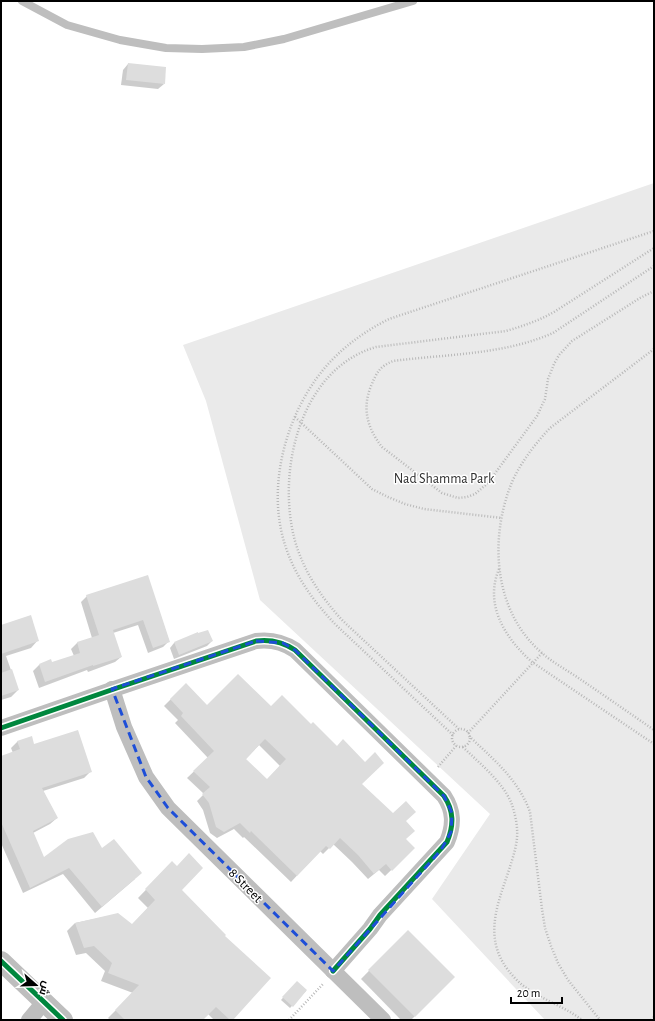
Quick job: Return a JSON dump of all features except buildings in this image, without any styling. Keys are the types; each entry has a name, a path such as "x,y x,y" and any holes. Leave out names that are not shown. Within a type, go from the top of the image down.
{"street":[{"path":"1,728 256,641 265,640 283,643 295,650 444,796 452,813 453,822 451,832 447,842 441,850 380,915 370,929 331,969"},
{"name":"8 Street","path":"117,688 128,736 146,778 168,808 383,1020"},
{"path":"1,961 44,1002 59,1019"},
{"path":"28,1020 44,1002"}],"lane":[{"path":"22,1 67,25 120,40 166,48 202,49 244,46 284,38 413,1"}],"path":[{"path":"453,735 331,620 321,609 297,574 283,538 278,500 280,465 287,438 295,417 316,379 330,362 345,347 375,326 389,319 654,230"},
{"path":"600,1020 568,980 558,963 551,946 545,928 530,812 525,799 509,776 465,730 459,729 343,621 330,607 309,576 295,541 289,504 290,466 294,447 312,399 326,379 357,354 376,347 506,331 523,326 554,312 654,248"},
{"path":"654,266 553,333 539,339 511,347 393,361 385,365 377,372 368,394 366,405 368,422 375,438 382,447 442,493 458,498 475,494 488,483 537,416 545,399 550,372 559,355 565,348 572,341 640,298 654,291"},
{"path":"654,349 550,428 539,440 520,467 513,482 502,518 498,550 502,586 515,620 525,634 542,652 654,730"},
{"path":"295,417 372,489 388,497 424,509 502,518"},
{"path":"499,568 494,584 494,604 512,641 532,662 654,744"},
{"path":"463,747 469,743 469,734 542,652"},
{"path":"459,729 456,730 453,735 452,741 456,746 463,747 501,785 511,804 517,825 515,852 498,900 494,923 496,946 500,958 520,984 566,1009 582,1020"},
{"path":"427,780 456,746"},
{"path":"289,1020 331,969"},
{"path":"651,1020 654,1016"}],"highlighted area":[{"path":"256,641 283,643 295,650 444,796 452,813 451,832 441,850 333,971 168,808 146,777 112,689"}],"green space":[{"name":"Nad Shamma Park","path":"654,183 654,1020 545,1020 432,899 490,814 260,600 206,401 183,345"}],"cycle path":[{"path":"1,728 256,641 267,640 277,642 295,650 444,796 450,807 452,818 451,830 447,842 380,915 370,929 333,971"},
{"path":"1,961 63,1020"}]}
